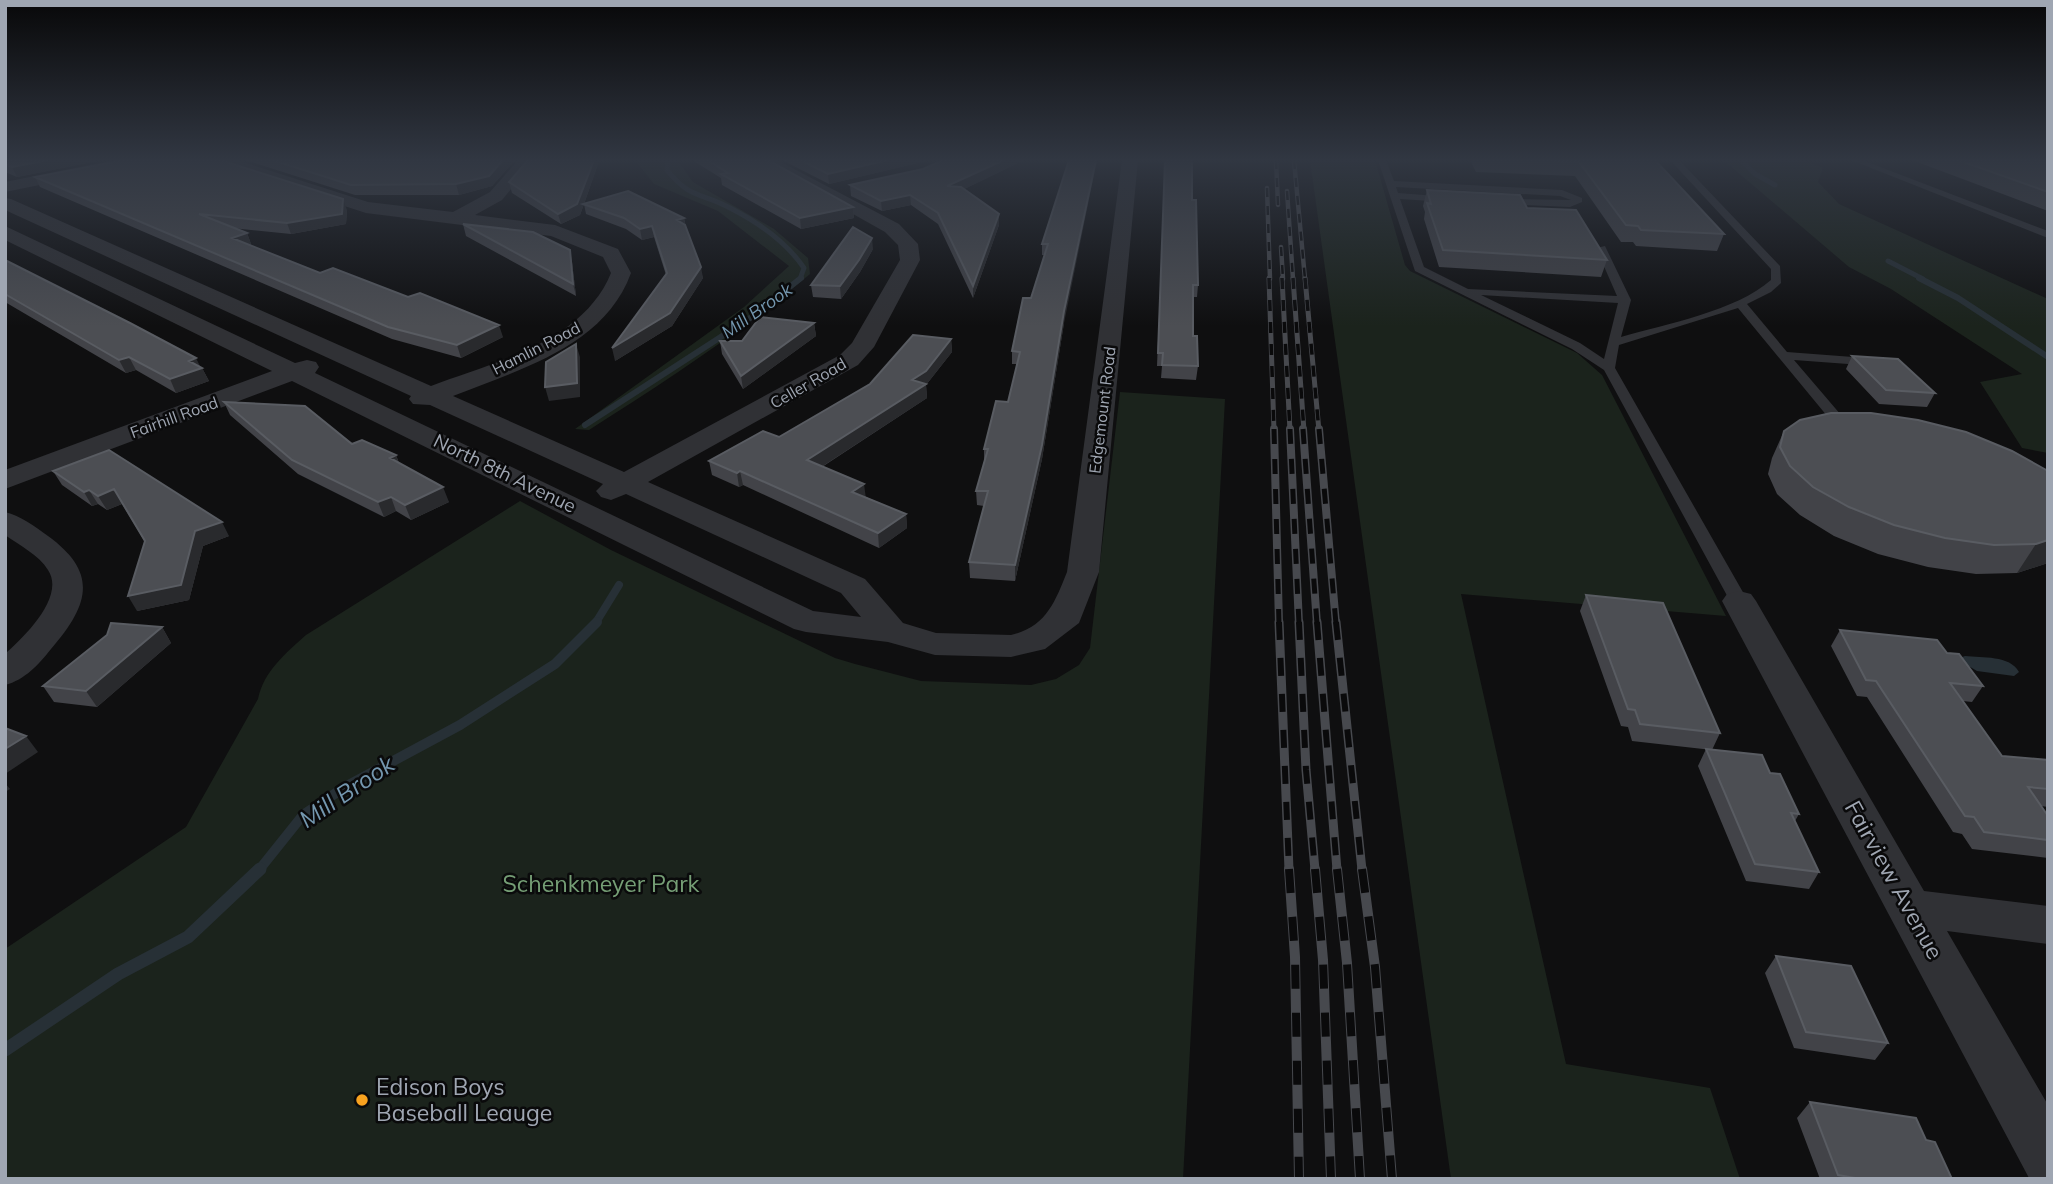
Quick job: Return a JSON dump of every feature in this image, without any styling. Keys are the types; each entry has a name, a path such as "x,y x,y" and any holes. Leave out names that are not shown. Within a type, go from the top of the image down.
{"street":[{"name":"Hamlin Road","path":"385,415 530,354 572,332 596,316 613,294 621,273 611,253 555,231 427,215"},
{"path":"455,219 462,215"},
{"name":"Celler Road","path":"578,508 827,374 849,360 862,347 910,260 908,244 892,228 868,215"},
{"name":"Edgemount Road","path":"1033,641 1067,616 1083,572 1124,215"},
{"path":"5,223 34,216"},
{"name":"North 8th Avenue","path":"34,216 853,586 891,631"},
{"name":"North 8th Avenue","path":"5,232 806,621 891,631 935,644 984,647 1033,641"},
{"path":"126,290 170,277"},
{"name":"Fairhill Road","path":"5,480 342,355"},
{"path":"5,521 51,555 67,575 66,597 53,624 26,657 5,673"},
{"name":"Fairview Avenue","path":"1739,601 2048,1159"},
{"path":"1909,908 2048,925"}],"lane":[{"path":"1400,215 1415,264 1432,277 1576,346 1609,368 1739,601"},
{"path":"1613,343 1740,303 1773,287 1776,268 1726,215"},
{"path":"1997,215 2048,235"},
{"path":"1601,248 1625,300 1609,368"},
{"path":"1461,290 1625,300"},
{"path":"1740,303 1842,425"},
{"path":"1783,356 1848,360"}],"green space":[{"path":"723,215 750,215 774,229 808,258 810,274 730,336 646,393 589,430 575,429 744,307 789,266"},
{"path":"1318,215 1391,215 1405,265 1410,271 1577,353 1602,375 1726,616 1461,594 1566,1064 1710,1088 1740,1179 1451,1179"},
{"path":"1788,215 1864,215 2048,299 2048,453 2022,448 1980,382 2022,374 1891,289 1849,267"},
{"name":"Schenkmeyer Park","path":"1120,392 1225,399 1183,1179 5,1179 5,949 186,827 258,699 270,671 306,635 520,501 611,550 835,658 921,681 1031,685 1056,679 1079,665 1090,648"}],"shaded area":[{"path":"1965,656 2002,660 2019,672 2014,676 1977,671 1957,659"}],"building":[{"path":"125,215 202,215 247,233 232,238 320,273 333,268 408,297 420,293 499,325 457,345 388,327"},
{"path":"211,215 334,215 287,223"},
{"path":"616,215 678,215 684,218 677,220 685,225 701,267 670,313 612,348 667,273 652,226 640,229"},
{"path":"939,215 999,215 973,286"},
{"path":"1051,215 1084,215 1064,311 1042,445 1015,565 969,562 988,491 976,491 988,449 984,449 996,401 1008,402 1020,352 1012,351 1023,298 1031,298 1048,244 1042,244"},
{"path":"1163,215 1196,215 1198,285 1193,285 1193,336 1197,336 1198,366 1162,365 1163,353 1158,353"},
{"path":"1431,215 1579,215 1607,260 1443,250"},
{"path":"1619,215 1707,215 1724,234 1641,230 1638,226 1626,225"},
{"path":"463,224 533,232 570,250 573,284"},
{"path":"853,227 872,238 859,260 840,286 811,285"},
{"path":"5,260 196,358 189,361 202,368 170,379 129,357 119,360 5,294"},
{"path":"760,317 814,323 741,376 720,341 742,341"},
{"path":"913,335 951,339 926,371 912,380 926,384 807,460 864,484 852,492 906,514 878,533 740,471 737,473 709,461 763,431 779,437 870,384"},
{"path":"576,344 577,383 545,387 546,362"},
{"path":"1852,356 1898,359 1935,393 1886,390"},
{"path":"224,402 305,406 352,444 362,440 396,455 390,458 443,487 405,505 391,497 378,502 292,460"},
{"path":"1831,413 1871,413 1918,420 1966,432 2012,451 2048,471 2048,540 2036,544 1994,545 1945,538 1894,525 1849,507 1813,487 1790,466 1780,447 1784,431 1800,420"},
{"path":"109,450 222,522 195,531 181,585 128,596 145,541 114,489 98,496 89,490 84,492 53,471"},
{"path":"1586,595 1663,603 1720,733 1640,724 1635,710 1628,709"},
{"path":"111,623 162,627 86,691 43,686 107,635"},
{"path":"1840,630 1937,640 1947,653 1959,654 1983,686 1950,683 2002,756 2048,760 2048,789 2028,787 2048,816 2048,840 1984,832 1974,817 1965,816 1876,681 1866,680"},
{"path":"5,728 26,736 5,749"},
{"path":"1706,749 1762,755 1770,773 1780,774 1799,814 1791,813 1819,872 1755,864"},
{"path":"1776,956 1851,966 1888,1043 1806,1032"},
{"path":"1810,1102 1916,1118 1926,1140 1935,1142 1952,1179 1861,1179 1838,1175"}],"waterway":[{"name":"Mill Brook","path":"742,215 781,242 797,259 804,268 800,279"},
{"path":"1888,261 1923,279"},
{"path":"1919,278 1958,298 2048,357"},
{"name":"Mill Brook","path":"585,425 750,318 800,279"},
{"name":"Mill Brook","path":"595,624 619,585"},
{"name":"Mill Brook","path":"259,870 303,815 345,787 460,725 555,664 595,624"},
{"name":"Mill Brook","path":"5,1050 118,974 188,937 259,870"}],"railway":[{"path":"1268,215 1270,279"},
{"path":"1289,215 1293,279"},
{"path":"1299,215 1305,279"},
{"path":"1281,247 1283,279"},
{"path":"1269,278 1274,431"},
{"path":"1282,278 1290,431"},
{"path":"1293,278 1304,431"},
{"path":"1305,278 1319,431"},
{"path":"1274,429 1279,624"},
{"path":"1290,429 1299,624"},
{"path":"1303,429 1317,624"},
{"path":"1319,429 1336,624"},
{"path":"1279,622 1289,870"},
{"path":"1299,622 1306,770 1315,870"},
{"path":"1317,622 1337,870"},
{"path":"1336,622 1362,870"},
{"path":"1289,869 1295,957 1299,1179"},
{"path":"1315,869 1323,960 1331,1179"},
{"path":"1337,869 1347,963 1360,1179"},
{"path":"1362,869 1375,967 1392,1179"}],"place":[{"name":"Edison Boys Baseball Leauge","path":"362,1100"}]}
